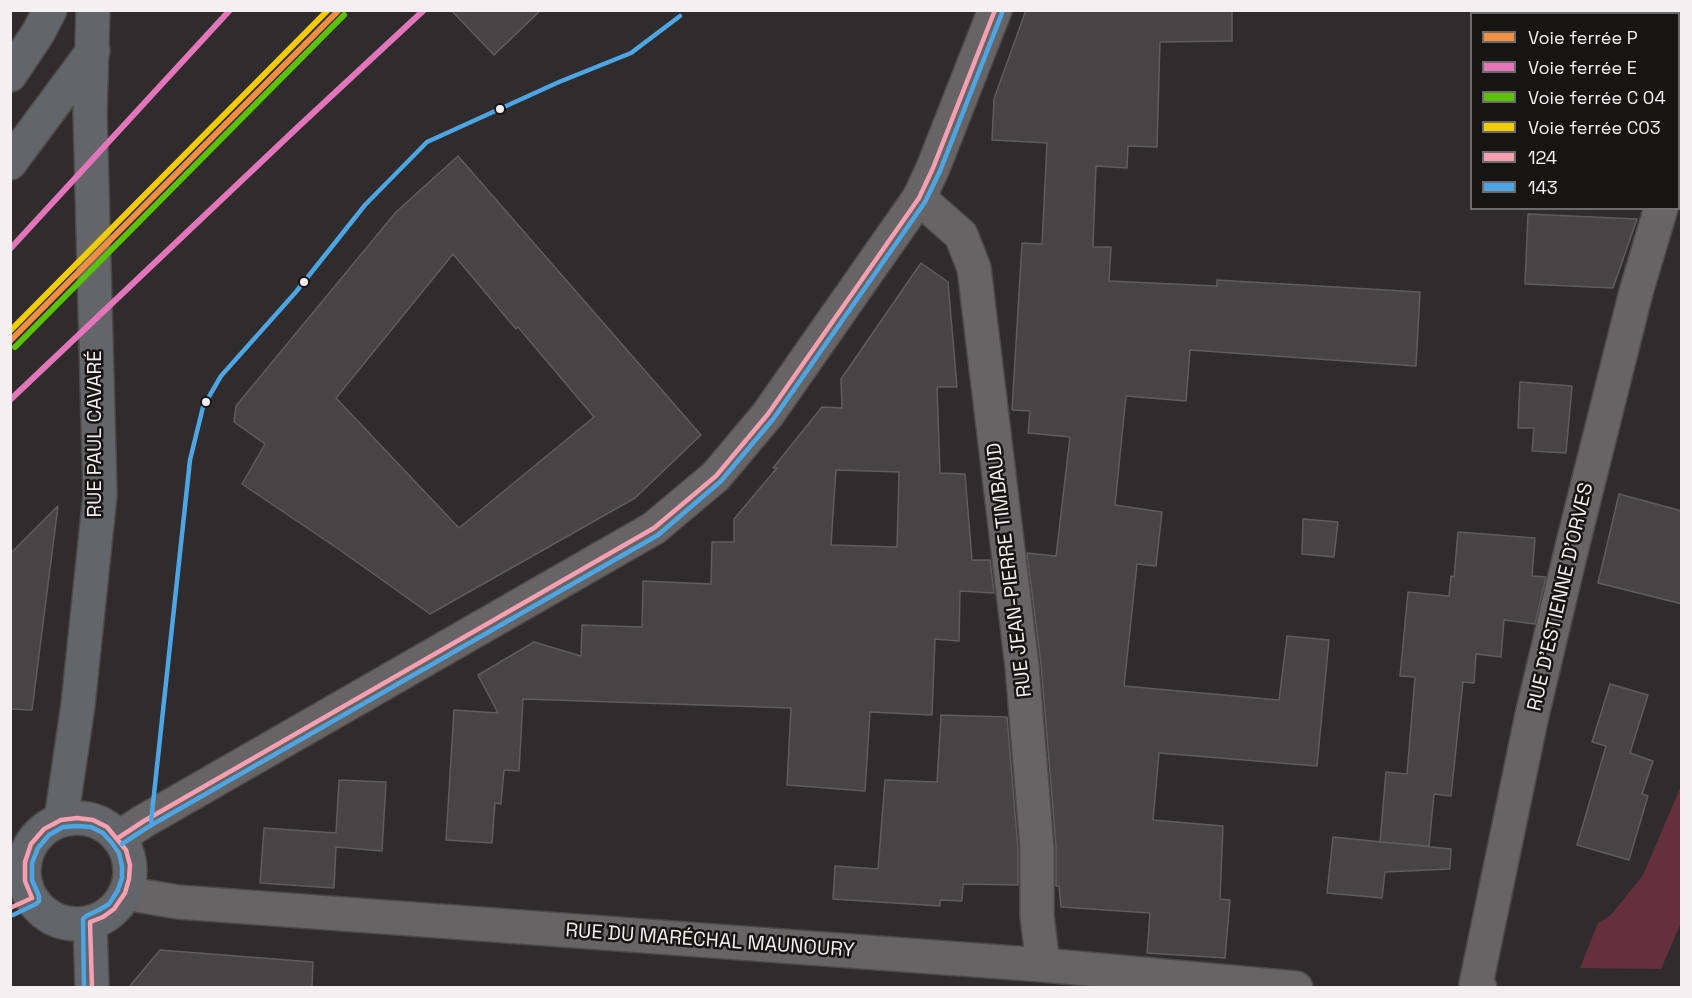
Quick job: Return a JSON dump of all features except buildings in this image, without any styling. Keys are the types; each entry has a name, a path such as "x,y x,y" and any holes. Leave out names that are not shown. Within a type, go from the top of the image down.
{"main road":[{"path":"10,75 38,33 50,10"},
{"name":"RUE PAUL CAVARÉ","path":"61,820 78,705 100,495 90,112 93,10"},
{"path":"10,164 93,51"},
{"path":"77,818 93,820 107,827 118,838 126,850 130,865 129,879 125,893 114,909 103,917 90,922 74,924 57,920 43,911 21,903 25,881 25,862 32,844 44,830 61,820 77,818"},
{"path":"90,922 92,987"}],"street":[{"path":"118,838 153,815 654,528 716,476 768,414 919,198 995,10"},
{"name":"RUE JEAN-PIERRE TIMBAUD","path":"919,198 961,236 974,268 1022,666 1037,848 1037,916 1043,964"},
{"name":"RUE D'ESTIENNE D'ORVES","path":"1479,987 1476,984 1532,715 1630,315 1660,210"},
{"name":"RUE DU MARÉCHAL MAUNOURY","path":"125,893 178,902 1043,964 1296,987"}],"shaded area":[{"path":"1681,786 1681,923 1661,969 1580,968 1598,923 1611,915 1643,875"}],"rail line":[{"name":"E","path":"10,249 230,10"},
{"name":"C03","path":"10,331 328,10"},
{"name":"P","path":"10,341 339,10"},
{"name":"E","path":"10,400 424,10"}],"transit line":[{"name":"124","path":"118,838 654,528 716,476 768,414 919,198 995,10"},
{"name":"143","path":"122,844 658,535 721,481 774,418 925,202 940,171 1002,13"},
{"path":"15,347 344,15"},
{"name":"143","path":"151,822 190,460 203,407 221,376 295,293 365,205 427,142 559,82 631,53 680,16"},
{"name":"124","path":"10,908 32,898 25,881 25,862 31,844 44,829 61,820 77,818 93,820 107,827 126,850 130,865 129,879 125,893 114,909 90,922 92,988"},
{"name":"143","path":"13,915 39,901 32,880 32,863 38,848 49,835 63,827 77,826 91,827 103,833 119,853 122,878 109,904 83,919 84,988"}]}
